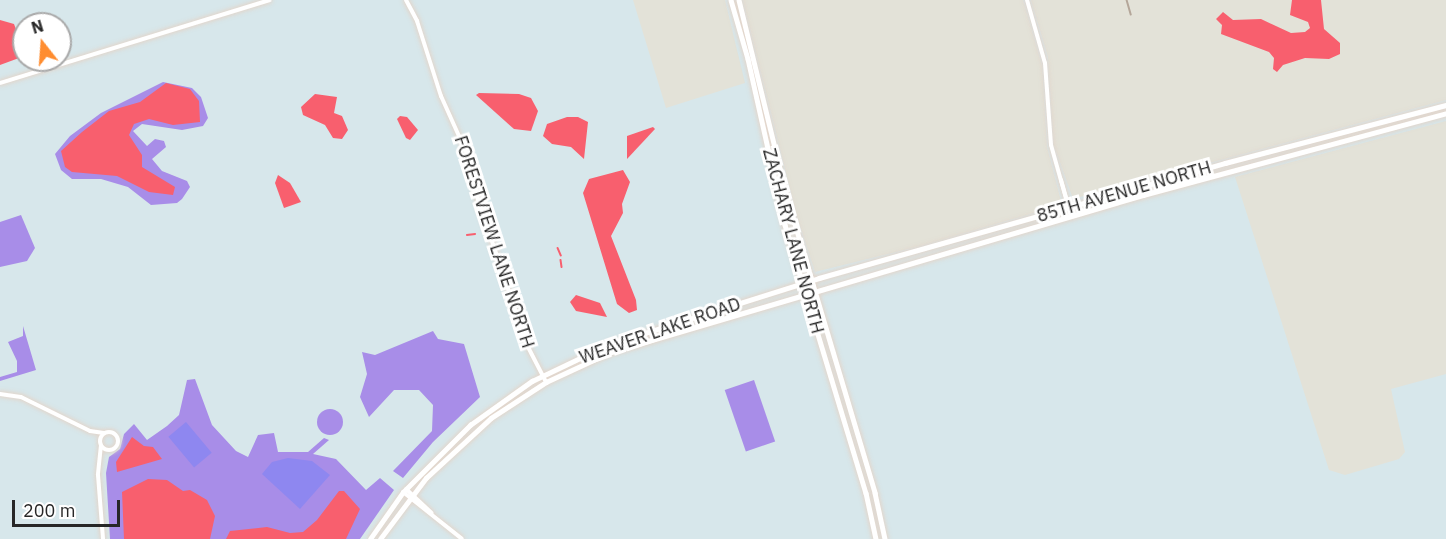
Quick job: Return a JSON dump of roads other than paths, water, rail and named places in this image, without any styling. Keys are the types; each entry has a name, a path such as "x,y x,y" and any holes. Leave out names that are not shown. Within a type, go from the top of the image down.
{"main road":[{"name":"ZACHARY LANE NORTH","path":"731,0 805,292 862,480 876,539"},
{"name":"ZACHARY LANE NORTH","path":"739,0 789,205 870,477 885,539"},
{"name":"85TH AVENUE NORTH","path":"803,284 1068,208 1446,105"},
{"name":"85TH AVENUE NORTH","path":"814,290 1071,216 1446,113"},
{"path":"774,176 782,199 789,205"},
{"name":"WEAVER LAKE ROAD","path":"370,539 405,491 470,425 542,375 607,345 803,284"},
{"name":"WEAVER LAKE ROAD","path":"380,539 411,496 469,436 546,382 611,352 814,290"}],"street":[{"path":"0,83 270,0"},
{"name":"FORESTVIEW LANE NORTH","path":"406,0 417,21 444,105 468,156 478,201 527,345 546,382"},
{"path":"1027,0 1046,63 1049,134 1071,216"},
{"path":"0,394 31,401 90,430 117,437 116,445 100,459"},
{"path":"90,430 101,443 110,449"},
{"path":"102,539 100,459 104,433"},
{"path":"405,491 462,539"}],"waterway":[{"path":"467,235 475,234"},
{"path":"558,248 561,255"},
{"path":"561,260 562,267"}],"railway":[{"path":"1127,0 1131,14"}]}
